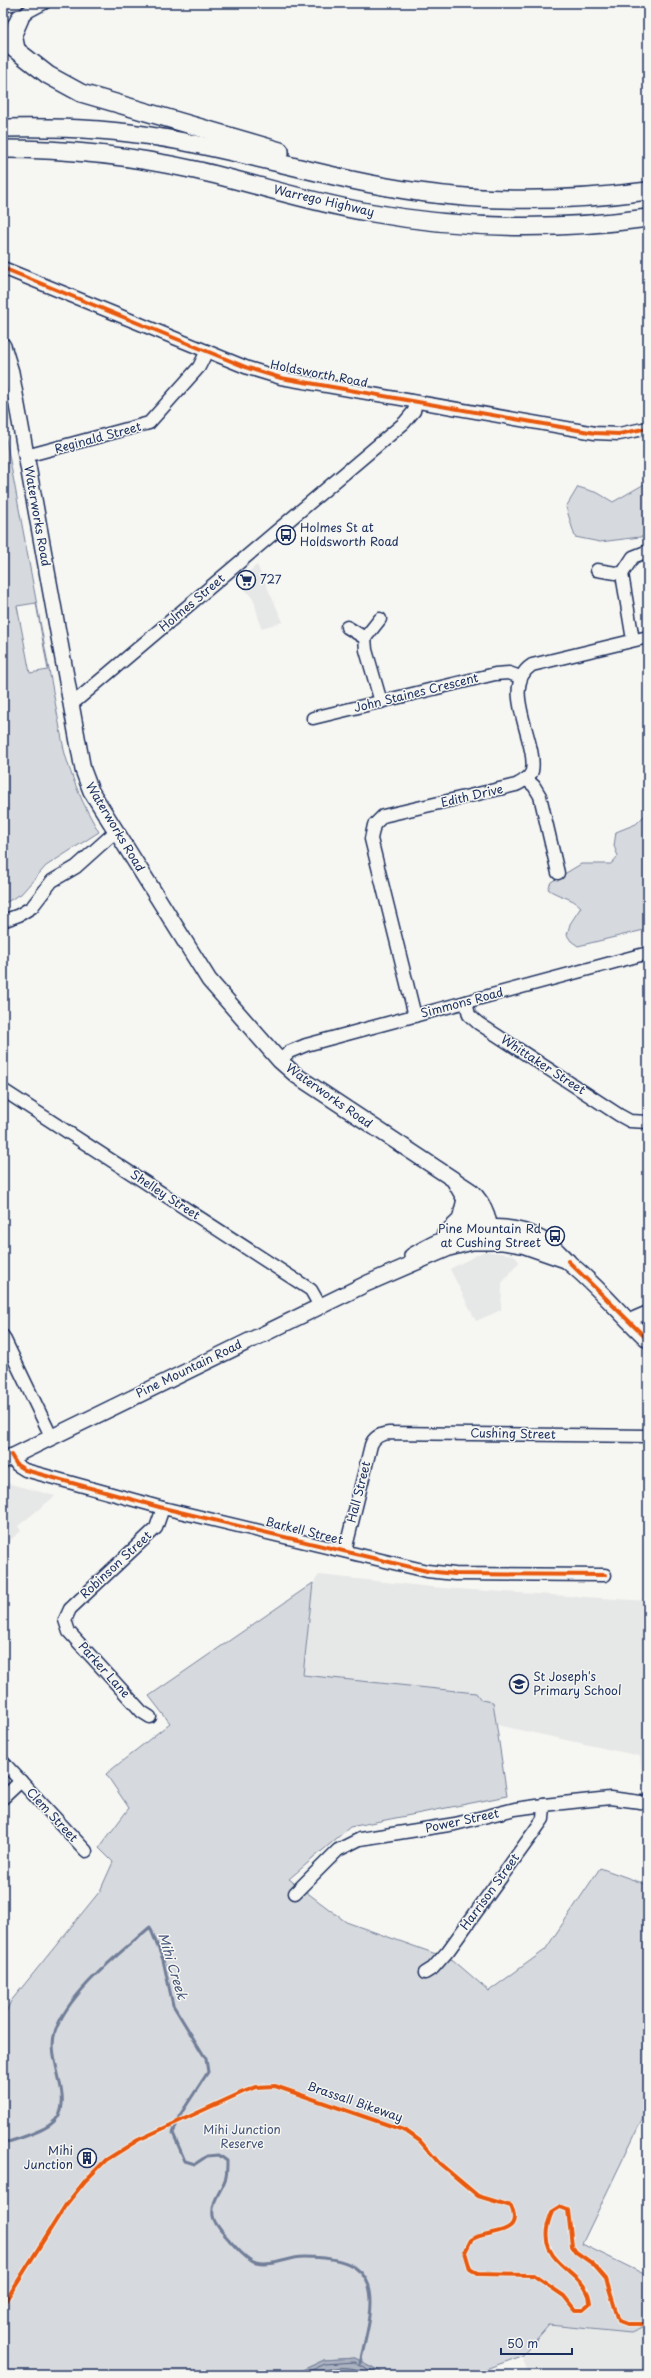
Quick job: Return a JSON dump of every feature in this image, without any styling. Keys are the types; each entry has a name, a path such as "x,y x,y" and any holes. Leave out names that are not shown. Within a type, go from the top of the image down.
{"highway":[{"path":"19,10 9,45 48,76 81,93 343,169 357,181"},
{"path":"3,128 71,129 155,136 254,156 357,181 420,192 514,200 577,199 648,192"},
{"name":"Warrego Highway","path":"3,149 78,151 153,161 327,204 407,219 504,227 563,227 648,218"}],"main road":[{"name":"Waterworks Road","path":"3,346 11,372 85,778 115,832 209,980 280,1061 297,1076 476,1195 486,1214 484,1235"},
{"name":"Waterworks Road","path":"454,1179 484,1235"},
{"path":"435,1242 460,1220 465,1199"},
{"name":"Pine Mountain Road","path":"368,1283 435,1242 455,1234 484,1235 522,1245 568,1261 648,1340"},
{"name":"Pine Mountain Road","path":"6,1458 368,1283 449,1248 484,1235"}],"street":[{"path":"3,6 19,10 44,3"},
{"path":"3,36 19,10"},
{"name":"Holdsworth Road","path":"3,268 264,374 595,433 619,434 648,428"},
{"name":"Reginald Street","path":"26,456 149,423 199,367 207,352"},
{"name":"Holmes Street","path":"71,705 404,423 414,411 416,402"},
{"path":"634,640 622,574 633,557 648,551"},
{"path":"597,570 622,574"},
{"path":"380,619 365,638 366,650 381,702"},
{"path":"347,627 365,638"},
{"path":"558,874 540,796 534,786 526,779 532,772 532,762 522,720 520,677 524,670 532,665 648,637"},
{"name":"John Staines Crescent","path":"313,718 495,674 510,673 520,677"},
{"name":"Edith Drive","path":"415,1016 372,838 374,825 383,816 516,785 526,779"},
{"path":"3,921 13,918 32,907 52,881 76,867 115,832"},
{"name":"Simmons Road","path":"280,1061 289,1052 299,1047 648,953"},
{"name":"Whittaker Street","path":"466,1002 469,1015 478,1024 630,1121 648,1122"},
{"name":"Shelley Street","path":"3,1090 311,1290 320,1306"},
{"path":"628,1321 648,1312"},
{"path":"3,1336 51,1436"},
{"name":"Cushing Street","path":"378,1436 389,1433 648,1436"},
{"name":"Hall Street","path":"345,1551 371,1445 378,1436"},
{"name":"Barkell Street","path":"6,1458 25,1470 163,1508 441,1573 605,1575"},
{"name":"Robinson Street","path":"65,1620 70,1609 156,1528 163,1508"},
{"name":"Parker Lane","path":"65,1620 69,1632 142,1712 150,1717"},
{"name":"Clem Street","path":"3,1762 86,1851"},
{"path":"3,1798 21,1782"},
{"name":"Power Street","path":"295,1893 338,1850 360,1839 456,1824 515,1809 544,1805 610,1798 648,1803"},
{"name":"Harrison Street","path":"425,1973 433,1968 448,1951 536,1829 542,1819 544,1805"}],"shaded area":[{"path":"257,565 283,622 261,628 254,600 238,581"},
{"path":"485,1251 514,1255 519,1262 502,1283 501,1310 476,1321 450,1269"},
{"path":"3,1482 55,1496 18,1526 21,1531 3,1546"},
{"name":"St Joseph's Primary School","path":"319,1575 441,1588 648,1601 648,1786 643,1786 640,1756 497,1725 493,1702 303,1675 313,1583"},
{"path":"549,2325 631,2333 642,2327 648,2328 648,2375 529,2375 522,2356"}],"green space":[{"path":"3,423 64,750 78,792 99,832 46,866 21,894 3,904","holes":["36,603 48,670 30,673 17,606"]},
{"path":"648,482 648,536 600,542 575,537 566,507 578,487 598,493 613,502"},
{"path":"648,812 648,929 578,946 571,941 567,935 570,924 581,907 573,901 548,889 551,882 581,864 611,864 618,856 614,846 616,832 636,824"},
{"name":"Mihi Junction Reserve","path":"313,1583 303,1675 476,1693 481,1700 493,1702 507,1796 350,1827 289,1879 346,1922 453,1960 489,1991 545,1950 600,1868 648,1885 648,2107 582,2244 646,2275 648,2328 642,2328 631,2333 549,2325 522,2356 469,2375 387,2375 355,2358 324,2360 292,2375 3,2375 3,2019 11,2001 100,1891 113,1862 99,1848 129,1808 106,1774 170,1723 149,1696"}],"water":[{"path":"355,2358 387,2375 292,2375 324,2360"}],"waterway":[{"name":"Mihi Creek","path":"3,2144 41,2130 51,2124 59,2115 62,2105 62,2094 54,2056 53,2043 55,2032 62,2017 83,1988 150,1927 163,1960 173,2005 206,2059 208,2072 182,2112 173,2133 185,2161 195,2164 207,2156 219,2155 227,2161 226,2177 215,2200 213,2216 215,2223 220,2230 245,2257 256,2263 262,2264 274,2263 298,2257 331,2259 350,2265 363,2274 369,2287 371,2302 369,2320 360,2363"}],"cycle path":[{"path":"3,268 248,368 281,378 595,433 619,434 648,428"},
{"path":"568,1261 648,1340"},
{"path":"11,1455 17,1465 25,1470 163,1508 427,1571 455,1574 605,1575"},
{"name":"Brassall Bikeway","path":"3,2305 65,2206 85,2181 106,2160 138,2140 243,2092 256,2087 275,2086 406,2131 420,2141 439,2163 478,2196 511,2206 514,2216 513,2223 502,2230 471,2240 465,2252 470,2269 478,2274 533,2275 564,2296 575,2310 583,2310 590,2304 587,2292 580,2282 553,2256 548,2244 547,2230 552,2212 560,2207 568,2210 572,2246 576,2252 593,2264 606,2279 619,2321 627,2324 648,2324"}],"place":[{"name":"Holmes St at Holdsworth Road","path":"286,535"},
{"name":"727","path":"246,580"},
{"name":"Pine Mountain Rd at Cushing Street","path":"555,1236"},
{"name":"St Joseph's Primary School","path":"519,1684"},
{"name":"Mihi Junction","path":"87,2158"}]}
